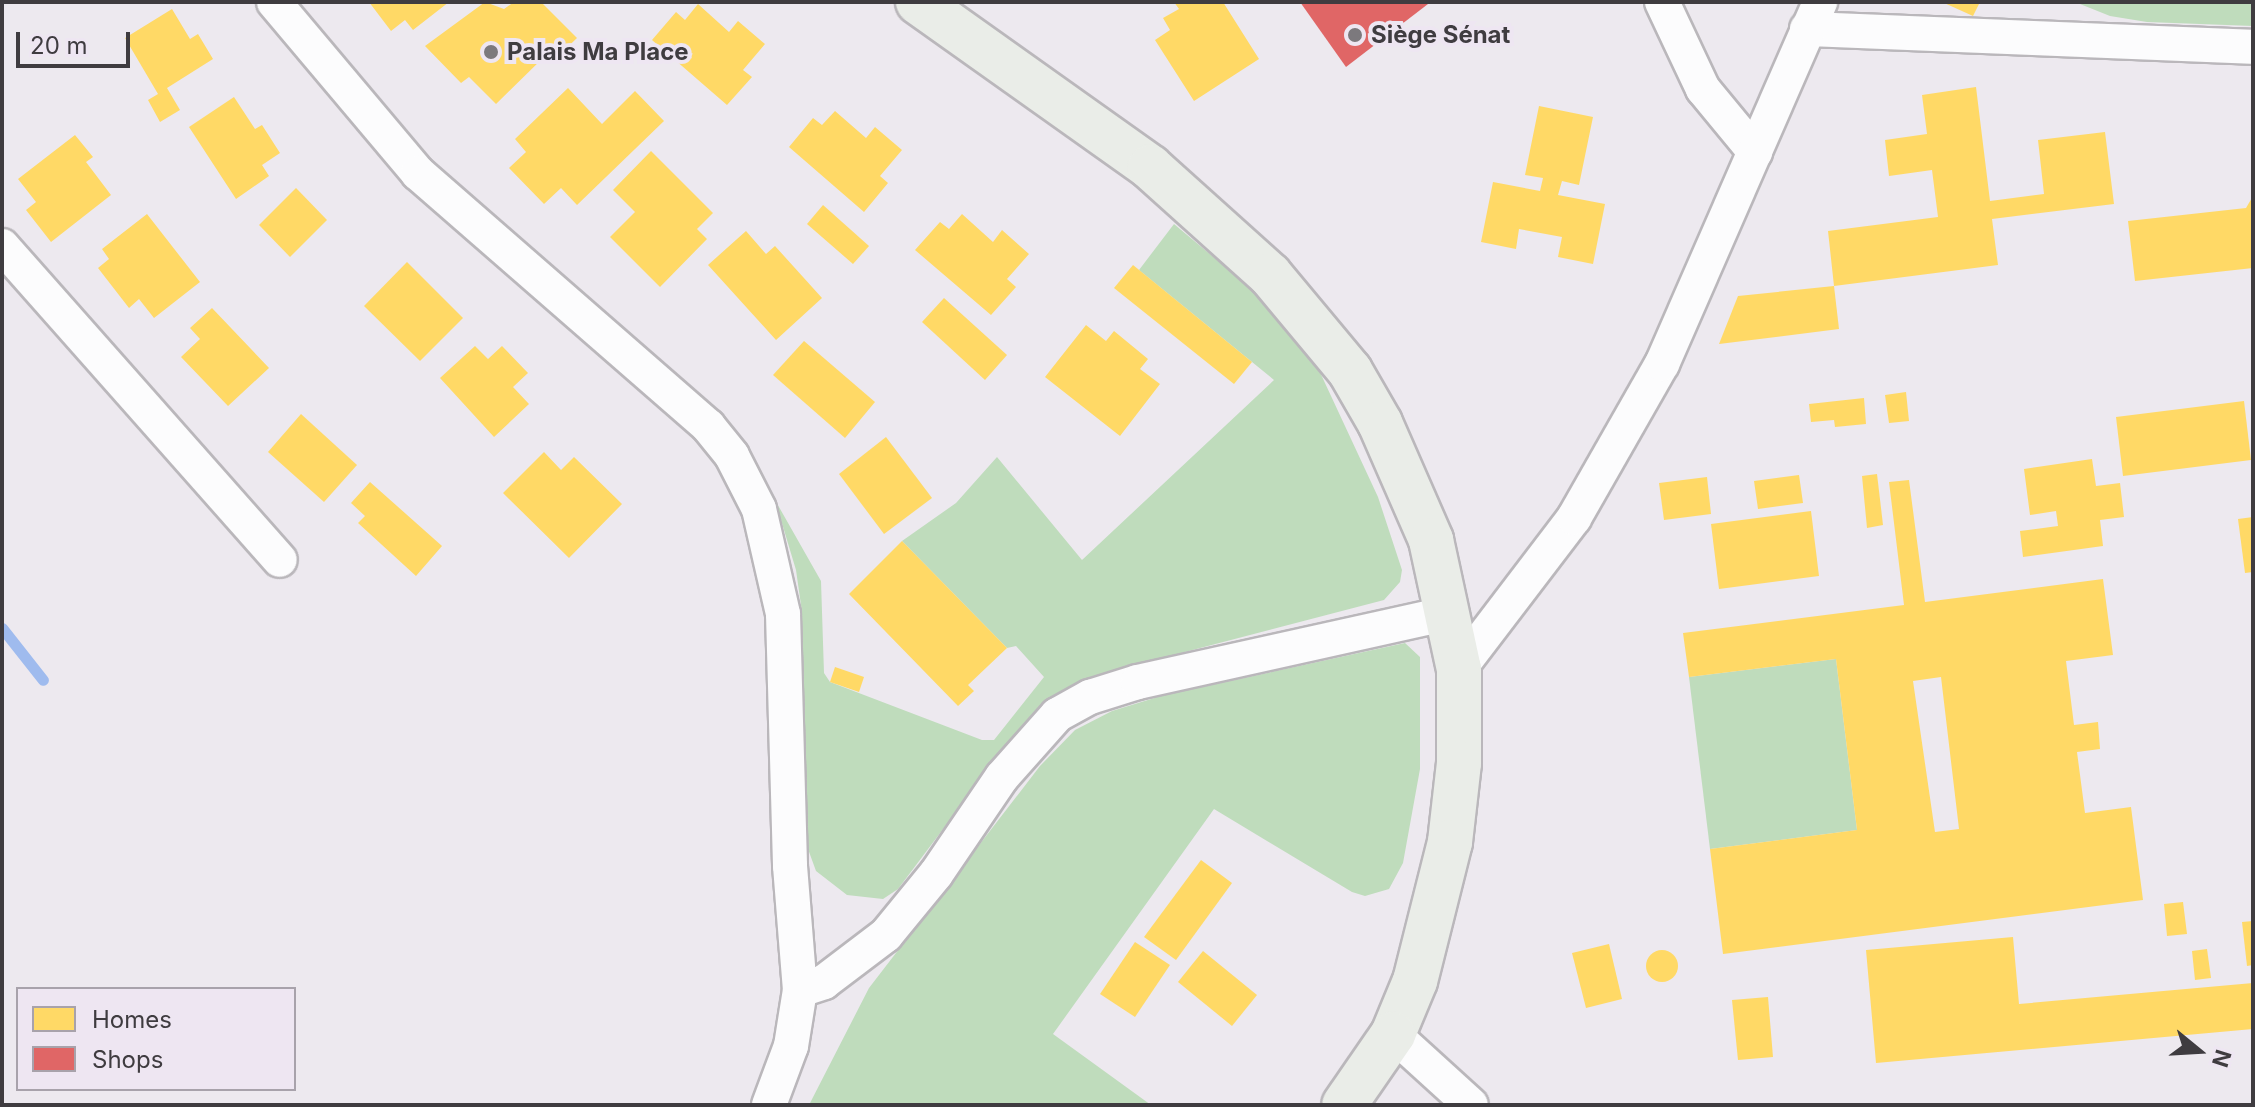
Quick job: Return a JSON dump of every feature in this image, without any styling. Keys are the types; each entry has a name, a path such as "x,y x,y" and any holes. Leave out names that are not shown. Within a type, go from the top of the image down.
{"main road":[{"path":"918,2 1150,167 1220,226 1310,318 1350,371 1380,423 1431,540 1459,669 1459,763 1450,842 1419,966 1393,1034 1344,1105"}],"street":[{"path":"274,2 418,173 708,426 732,456 759,509 783,614 790,866 800,990 791,1046 769,1105"},
{"path":"1662,2 1703,89 1755,152"},
{"path":"1459,669 1574,518 1662,364 1814,15 2253,47"},
{"path":"2,246 280,560"},
{"path":"800,990 824,982 886,935 936,874 1002,777 1057,715 1090,697 1138,682 1449,613"},
{"path":"1393,1034 1471,1105"}],"green space":[{"path":"2075,2 2253,2 2253,26 2147,22 2110,16"},
{"path":"1174,224 1248,286 1318,368 1378,497 1402,570 1400,582 1384,600 1135,665 1058,694 1007,744 898,889 883,899 847,895 816,871 804,838 802,612 796,570 775,500 821,581 824,673 830,682 982,740 994,740 1044,677 1016,646 1007,648 902,541 956,503 997,457 1082,560 1274,380 1139,270"},
{"path":"1405,643 1420,657 1420,769 1403,863 1389,889 1365,896 1352,892 1214,809 1053,1034 1151,1105 809,1105 869,988 1040,766 1075,730 1112,711 1161,696"},
{"path":"1836,659 1857,830 1710,849 1689,677"}],"building: Homes":[{"path":"369,2 449,2 413,30 405,20 391,31"},
{"path":"485,2 504,9 514,2 541,2 577,38 552,62 546,55 496,104 469,77 461,83 425,46"},
{"path":"1174,2 1223,2 1259,59 1194,101 1155,40 1170,30 1163,18 1179,9"},
{"path":"1942,2 1980,2 1973,16"},
{"path":"698,4 729,32 738,21 765,44 743,70 752,77 727,105 652,40 676,12 685,20"},
{"path":"172,9 190,39 198,34 213,59 167,88 180,110 160,122 148,100 158,94 125,38"},
{"path":"1976,87 1990,201 2044,194 2038,140 2105,132 2114,204 1992,219 1998,265 1834,286 1828,231 1938,217 1932,170 1889,176 1885,140 1927,134 1922,95"},
{"path":"568,88 602,124 635,91 664,121 577,205 561,188 544,204 509,168 526,152 515,139"},
{"path":"234,97 255,129 262,125 280,153 262,165 269,176 236,199 189,127"},
{"path":"1539,106 1593,117 1579,185 1562,181 1558,195 1605,204 1593,264 1558,257 1562,237 1519,229 1516,249 1481,242 1493,182 1540,191 1543,178 1525,175"},
{"path":"835,111 866,138 875,127 902,150 880,176 888,183 864,212 789,147 813,118 822,125"},
{"path":"75,135 93,157 86,162 111,195 51,242 26,210 36,202 18,179"},
{"path":"651,151 713,213 697,229 707,239 660,287 610,237 635,212 613,190"},
{"path":"296,188 327,220 290,257 259,225"},
{"path":"2253,196 2253,268 2135,281 2128,221 2246,208"},
{"path":"823,205 869,246 853,264 807,224"},
{"path":"147,214 200,282 154,318 139,299 129,308 98,268 109,259 102,249"},
{"path":"962,214 993,242 1002,230 1029,254 1007,279 1016,287 991,315 915,250 940,222 949,229"},
{"path":"746,231 766,254 775,246 822,298 776,340 708,265"},
{"path":"407,262 463,318 420,361 364,306"},
{"path":"1133,265 1252,362 1234,384 1114,288"},
{"path":"1834,286 1839,329 1719,344 1738,296"},
{"path":"944,298 1007,355 985,380 922,322"},
{"path":"212,308 269,368 228,406 181,357 200,339 190,328"},
{"path":"1086,325 1106,341 1114,331 1148,359 1140,369 1160,384 1120,436 1045,377"},
{"path":"804,341 875,402 845,438 773,375"},
{"path":"475,346 488,359 502,346 528,373 513,387 529,404 494,437 440,378"},
{"path":"1906,392 1909,421 1889,423 1885,395"},
{"path":"1864,398 1866,424 1835,427 1834,420 1811,422 1809,404"},
{"path":"2244,401 2251,460 2123,476 2116,417"},
{"path":"301,414 357,465 324,502 268,452"},
{"path":"886,437 932,498 884,534 839,474"},
{"path":"544,452 561,470 574,457 622,504 569,558 503,493"},
{"path":"2092,459 2096,486 2120,483 2124,517 2100,520 2103,546 2023,557 2020,531 2058,526 2056,511 2030,515 2024,469"},
{"path":"1877,474 1883,525 1867,528 1862,476"},
{"path":"1799,475 1803,503 1758,509 1754,481"},
{"path":"1707,477 1711,514 1664,520 1659,483"},
{"path":"1909,480 1925,602 2103,579 2113,655 2066,661 2074,725 2098,722 2100,749 2077,752 2085,813 2131,807 2143,900 1723,954 1710,849 1857,830 1836,659 1689,677 1683,633 1904,605 1889,482","holes":["1941,677 1959,829 1935,832 1913,681"]},
{"path":"370,482 442,546 416,576 358,523 365,516 351,503"},
{"path":"1811,511 1819,576 1719,589 1711,524"},
{"path":"2253,517 2253,572 2245,573 2238,519"},
{"path":"902,541 1007,648 968,685 974,691 958,706 849,594"},
{"path":"835,667 864,677 859,692 830,682"},
{"path":"1201,860 1232,883 1176,960 1144,937"},
{"path":"2183,902 2187,934 2167,936 2164,904"},
{"path":"2253,921 2253,965 2247,966 2242,922"},
{"path":"2013,937 2019,1004 2253,983 2253,1029 1876,1063 1866,950"},
{"path":"1135,942 1170,965 1135,1017 1100,994"},
{"path":"1609,944 1622,999 1586,1008 1572,953"},
{"path":"2207,949 2211,978 2195,980 2192,951"},
{"path":"1662,950 1673,955 1678,966 1673,977 1662,982 1651,977 1646,966 1651,955"},
{"path":"1203,951 1257,995 1232,1026 1178,982"},
{"path":"1768,997 1773,1057 1738,1060 1732,1000"}],"building: Shops":[{"name":"Siège Sénat","path":"1300,2 1426,2 1428,4 1346,67"}],"waterway":[{"path":"2,628 43,680"}],"place":[{"name":"Siège Sénat","path":"1355,35"},
{"name":"Palais Ma Place","path":"491,52"}]}
